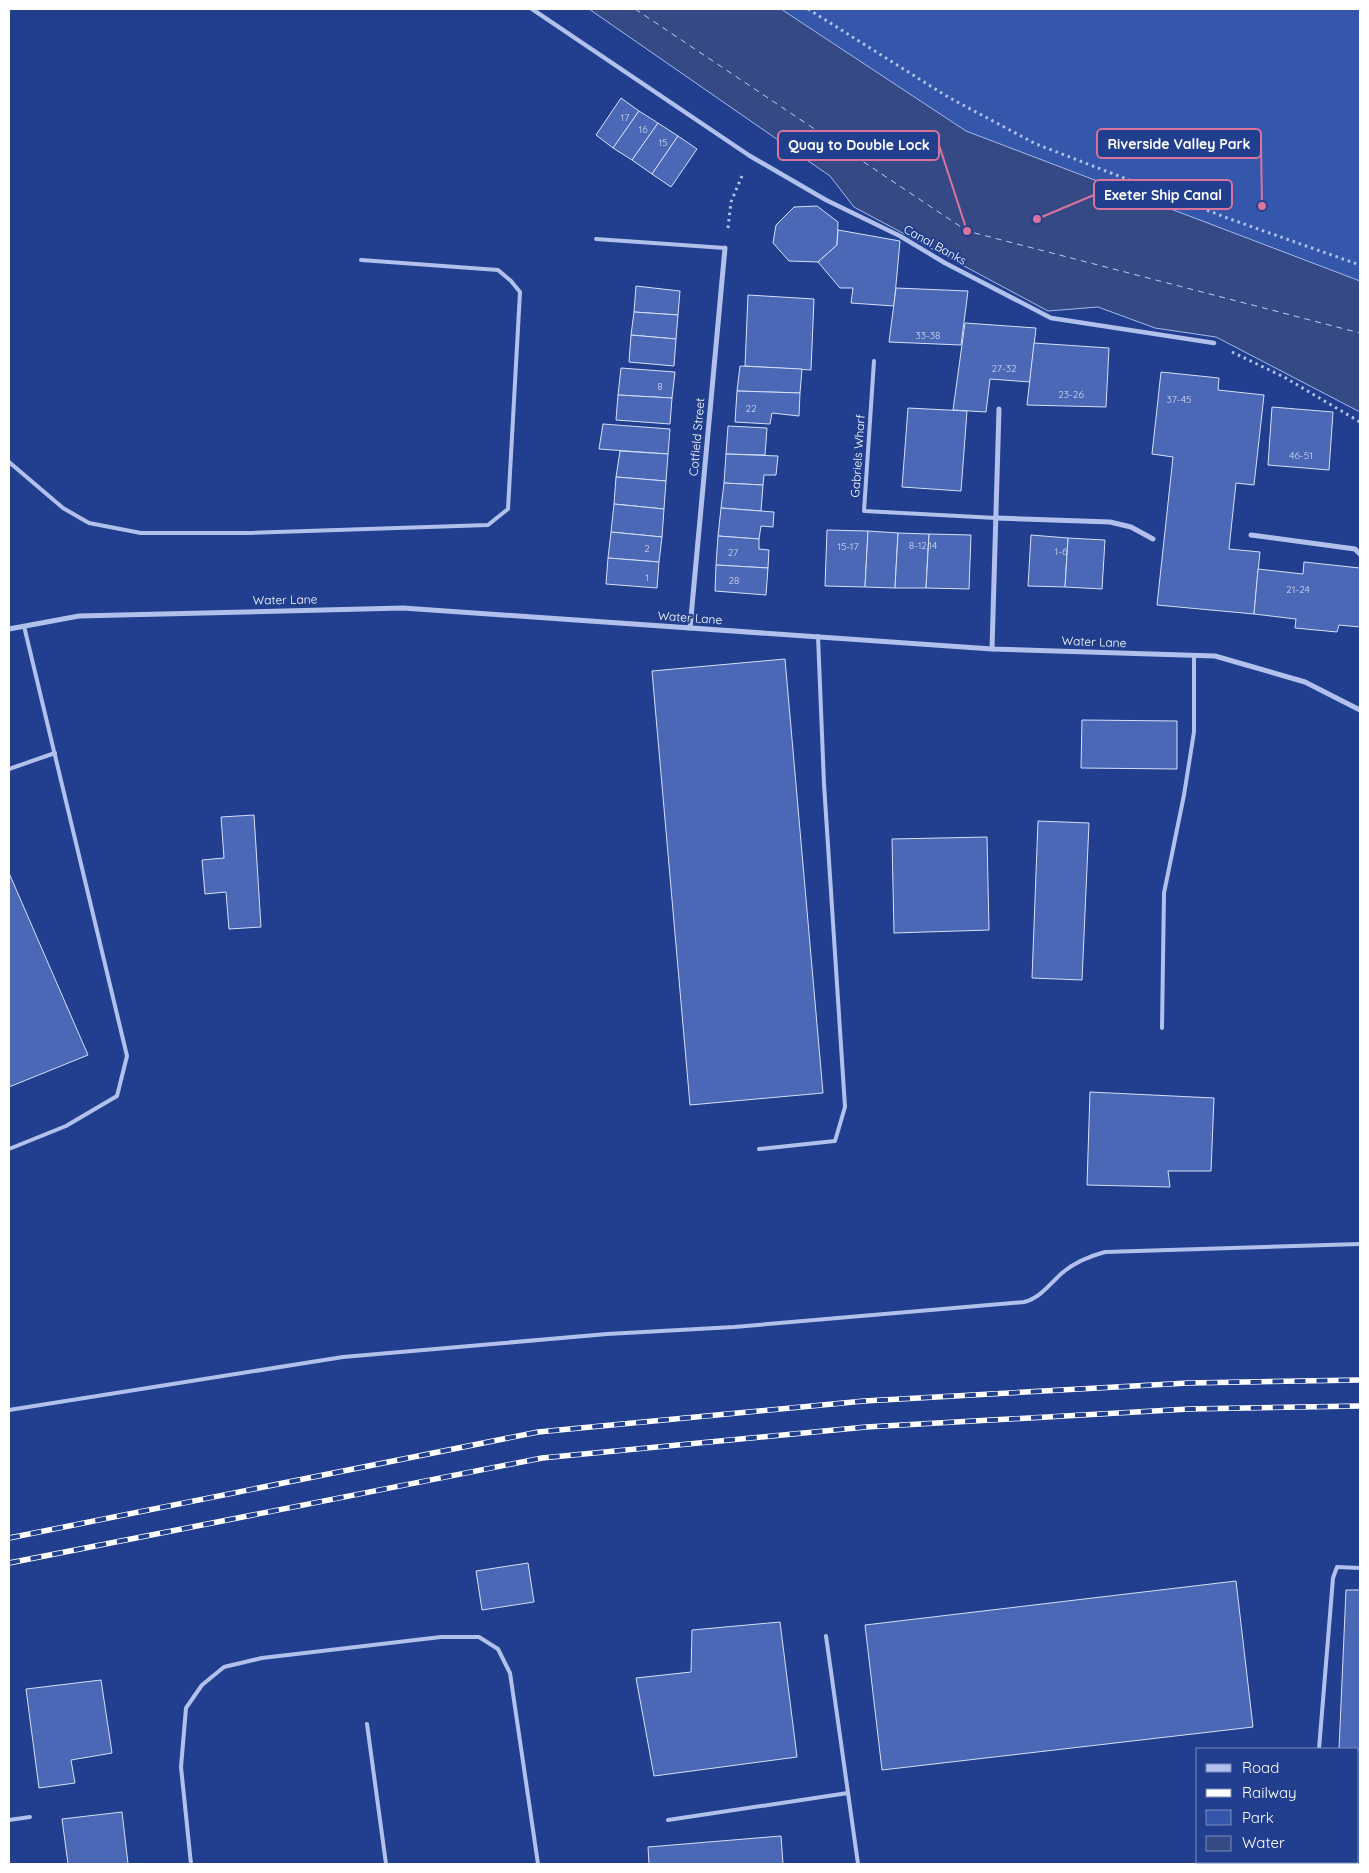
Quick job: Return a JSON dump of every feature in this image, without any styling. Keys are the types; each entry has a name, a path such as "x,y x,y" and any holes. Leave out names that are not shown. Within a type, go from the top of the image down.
{"street":[{"name":"Canal Banks","path":"532,9 750,156 826,200 900,236 945,263 1051,318 1214,343"},
{"name":"Cotfield Street","path":"690,628 725,248"},
{"path":"992,649 999,409"},
{"name":"Gabriels Wharf","path":"996,518 1110,522 1130,527 1153,539"},
{"path":"1251,535 1356,550 1360,554"},
{"name":"Water Lane","path":"9,629 79,616 402,608 992,649 1215,656 1305,682 1360,710"}],"lane":[{"path":"596,239 725,248"},
{"path":"9,462 63,508 89,523 141,533 249,533 488,526 508,509 520,292 511,280 498,270 361,260"},
{"name":"Gabriels Wharf","path":"874,361 864,511 996,518"},
{"path":"9,1149 66,1126 117,1096 127,1056 24,626"},
{"path":"759,1149 835,1141 845,1107 824,784 818,636"},
{"path":"1162,1028 1164,893 1184,795 1194,732 1194,656"},
{"path":"9,770 55,753"},
{"path":"9,1410 343,1357 607,1334 734,1327 1024,1302 1033,1300 1063,1272 1089,1256 1105,1252 1360,1244"},
{"path":"1319,1748 1333,1578 1337,1567 1360,1568"},
{"path":"826,1636 858,1864"},
{"path":"192,1864 181,1767 186,1708 202,1685 224,1667 272,1657 440,1637 479,1637 498,1649 510,1674 538,1864"},
{"path":"367,1724 386,1864"},
{"path":"668,1820 848,1793"},
{"path":"9,1820 30,1817"}],"path":[{"path":"808,9 948,97 1036,144 1230,219 1360,265"},
{"path":"725,248 732,202 750,156"},
{"path":"1214,343 1284,377 1360,422"}],"green space":[{"path":"781,9 1360,9 1360,281 966,131"}],"water":[{"path":"589,9 781,9 966,131 1360,281 1360,412 1216,337 1155,328 1098,307 1048,311 854,207 830,176"}],"building":[{"path":"621,98 639,111 613,148 596,135"},
{"path":"639,111 658,123 632,160 613,148"},
{"path":"658,123 678,136 652,174 632,160"},
{"path":"678,136 697,149 671,187 652,174"},
{"path":"817,206 838,222 837,245 818,262 789,261 773,243 776,225 794,207"},
{"path":"838,230 900,241 894,306 851,303 853,288 840,288 818,262 837,245"},
{"path":"636,286 680,291 678,315 634,312"},
{"path":"896,288 968,291 961,345 889,342"},
{"path":"748,295 814,299 811,370 745,366"},
{"path":"634,312 678,315 676,339 631,335"},
{"path":"965,323 1036,328 1030,382 990,379 986,412 953,410"},
{"path":"631,335 676,339 674,366 629,362"},
{"path":"1034,343 1109,348 1106,407 1027,405"},
{"path":"740,366 802,369 800,393 737,391"},
{"path":"621,368 675,372 672,398 618,395"},
{"path":"1161,372 1219,378 1218,390 1264,395 1254,485 1236,483 1229,549 1260,552 1254,614 1157,605 1173,457 1152,454"},
{"path":"737,391 800,393 799,416 772,413 770,424 735,422"},
{"path":"618,395 672,398 670,424 616,420"},
{"path":"1272,407 1333,412 1329,470 1268,465"},
{"path":"908,408 967,411 961,491 902,487"},
{"path":"603,424 670,429 668,454 599,449"},
{"path":"728,426 767,428 765,455 726,454"},
{"path":"620,451 668,454 666,481 616,477"},
{"path":"726,454 778,456 776,475 764,475 763,485 724,483"},
{"path":"616,477 666,481 664,509 614,504"},
{"path":"724,483 763,485 761,511 721,508"},
{"path":"614,504 664,509 662,537 611,532"},
{"path":"721,508 774,512 773,527 761,526 759,539 718,536"},
{"path":"827,530 868,531 865,587 825,586"},
{"path":"868,531 898,533 895,588 865,587"},
{"path":"611,532 662,537 659,562 608,558"},
{"path":"898,533 929,534 926,588 895,588"},
{"path":"929,534 971,535 969,589 926,588"},
{"path":"1031,535 1068,538 1065,587 1028,586"},
{"path":"718,536 759,539 759,549 769,550 768,568 716,565"},
{"path":"1068,538 1105,540 1102,589 1065,587"},
{"path":"608,558 659,562 657,588 606,584"},
{"path":"1304,562 1360,568 1360,627 1339,625 1337,632 1295,628 1296,619 1254,614 1258,569 1303,574"},
{"path":"716,565 768,568 766,595 715,591"},
{"path":"785,659 823,1093 690,1105 652,671"},
{"path":"1082,720 1177,721 1177,769 1081,768"},
{"path":"254,815 261,927 229,929 226,892 205,894 202,860 224,858 221,817"},
{"path":"1038,821 1089,823 1082,980 1032,978"},
{"path":"987,837 989,930 894,933 892,839"},
{"path":"9,873 88,1055 9,1087"},
{"path":"1090,1092 1214,1098 1211,1171 1168,1171 1170,1187 1087,1185"},
{"path":"528,1563 534,1602 482,1610 476,1571"},
{"path":"1236,1581 1253,1727 882,1770 865,1625"},
{"path":"1346,1590 1360,1590 1360,1750 1359,1748 1339,1748"},
{"path":"780,1622 797,1757 654,1776 636,1678 691,1672 692,1630"},
{"path":"101,1680 112,1753 71,1760 75,1783 39,1788 26,1689"},
{"path":"122,1812 128,1864 68,1864 62,1819"},
{"path":"781,1836 783,1864 649,1864 648,1847"}],"ferry route":[{"path":"635,9 967,231 1360,333"}],"railway":[{"path":"9,1538 538,1432 864,1401 1188,1383 1360,1380"},
{"path":"9,1563 542,1458 866,1427 1189,1409 1360,1406"}],"place":[{"name":"Riverside Valley Park","path":"1262,206"},
{"name":"Exeter Ship Canal","path":"1037,219"},
{"name":"Quay to Double Lock","path":"967,231"}]}
